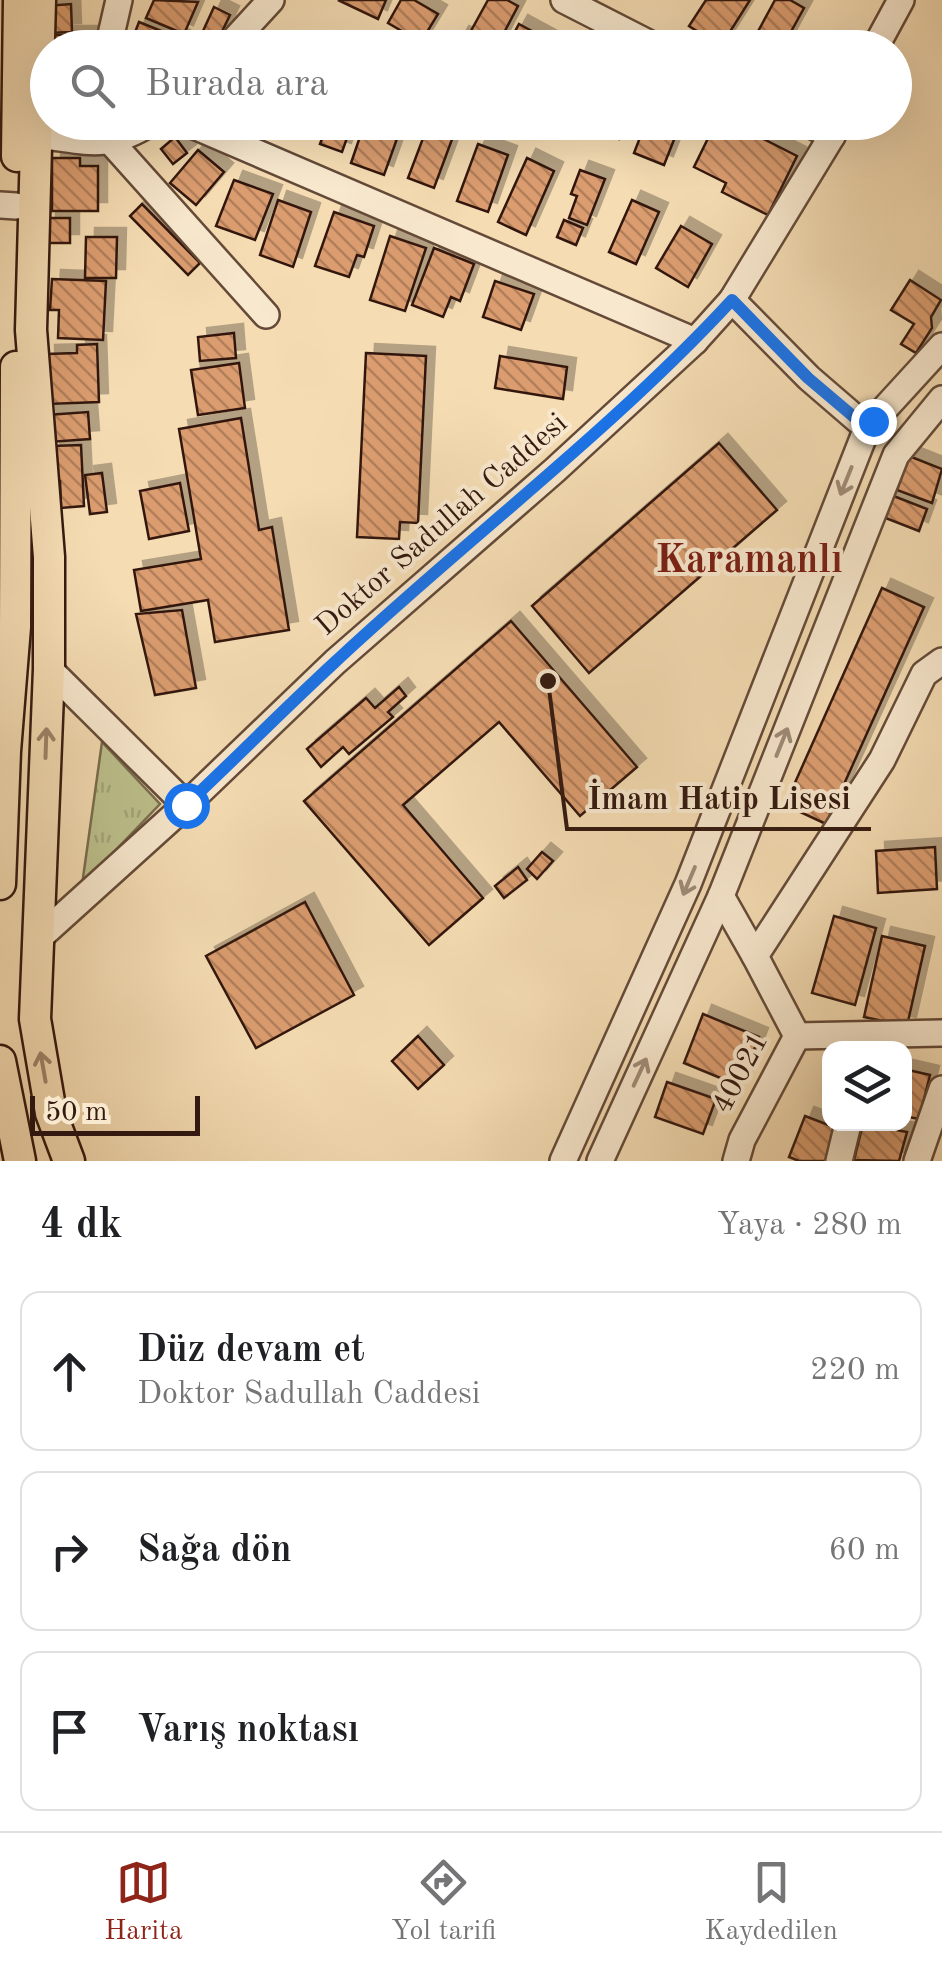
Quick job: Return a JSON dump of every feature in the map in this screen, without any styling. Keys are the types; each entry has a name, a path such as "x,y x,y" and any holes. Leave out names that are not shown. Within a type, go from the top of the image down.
{"main road":[{"path":"0,884 8,620 8,205 19,0"},
{"path":"40,0 40,30"},
{"path":"40,140 32,330 49,557 41,936 35,1020 51,1113 69,1161"},
{"path":"8,620 48,669"},
{"path":"0,1061 6,1129 20,1161"}],"street":[{"path":"112,30 119,0"},
{"path":"244,30 271,0"},
{"path":"564,0 623,30"},
{"path":"885,30 901,0"},
{"path":"106,140 266,314"},
{"path":"111,142 120,140"},
{"path":"227,140 695,340"},
{"name":"Doktor Sadullah Caddesi","path":"41,936 186,805 335,662 555,470 695,340 732,300 828,140"},
{"path":"732,300 808,378 867,428"},
{"path":"563,1161 688,884 867,428 942,346"},
{"path":"600,1161 721,896 896,455 942,400"},
{"path":"755,956 882,760 924,674 942,661"},
{"path":"48,669 186,805"},
{"name":"40021","path":"721,896 797,1036 742,1140 736,1161"},
{"path":"797,1036 867,1041 942,1033"},
{"path":"916,1161 942,1089"},
{"path":"6,1129 51,1113"},
{"path":"839,1161 846,1131"}],"green space":[{"path":"102,742 160,804 82,885"}],"building":[{"path":"154,0 198,2 186,30 174,30 146,18"},
{"path":"338,0 386,0 378,19"},
{"path":"401,0 414,0 438,14 428,30 400,30 388,23"},
{"path":"488,0 507,0 518,6 505,30 471,30"},
{"path":"706,0 750,0 731,30 695,30 689,26"},
{"path":"775,0 790,0 804,8 792,30 759,30"},
{"path":"71,4 72,30 47,30 46,6"},
{"path":"214,7 230,15 223,30 203,30"},
{"path":"139,22 159,30 136,30"},
{"path":"177,140 187,153 173,164 161,149"},
{"path":"321,140 346,140 342,152 320,144"},
{"path":"359,140 397,140 384,175 351,163"},
{"path":"422,140 452,140 434,188 408,178"},
{"path":"639,140 674,140 664,165 634,153"},
{"path":"707,140 765,140 797,156 768,215 722,192 726,183 694,167"},
{"path":"478,144 508,155 488,212 457,201"},
{"path":"198,150 224,172 196,205 170,183"},
{"path":"52,158 80,158 80,166 98,166 98,211 52,211"},
{"path":"527,158 554,171 526,235 498,222"},
{"path":"580,170 605,179 587,225 569,218 577,196 571,194"},
{"path":"234,180 273,194 255,240 216,226"},
{"path":"278,200 311,212 293,267 260,255"},
{"path":"632,200 659,212 636,264 609,252"},
{"path":"142,204 200,263 188,275 130,216"},
{"path":"334,212 374,226 364,257 357,255 349,277 315,266"},
{"path":"47,218 70,218 70,243 47,243"},
{"path":"564,220 583,228 576,245 557,237"},
{"path":"681,226 712,244 688,287 656,268"},
{"path":"390,236 426,248 405,311 370,300"},
{"path":"86,237 117,237 116,278 85,278"},
{"path":"434,248 474,264 460,301 451,297 443,317 412,305"},
{"path":"52,279 106,281 103,340 58,338 59,310 50,310"},
{"path":"910,280 941,300 931,317 932,328 916,353 901,344 914,324 891,310"},
{"path":"495,281 534,294 521,330 483,317"},
{"path":"234,333 236,358 200,361 198,337"},
{"path":"97,344 99,402 48,404 46,354 77,353 77,345"},
{"path":"366,353 426,356 418,523 400,522 399,539 357,537"},
{"path":"500,356 567,367 563,399 495,388"},
{"path":"239,363 245,408 198,415 191,370"},
{"path":"88,412 90,439 49,442 47,415"},
{"path":"241,418 259,530 272,527 289,630 215,642 208,600 141,611 134,570 201,559 179,429"},
{"path":"719,443 777,510 589,673 532,606"},
{"path":"81,445 84,506 61,508 60,481 47,482 52,446"},
{"path":"909,456 942,469 932,503 897,490"},
{"path":"102,473 107,512 90,514 85,475"},
{"path":"180,483 189,531 149,539 140,491"},
{"path":"891,495 927,509 919,531 883,517"},
{"path":"882,588 924,607 826,824 785,805"},
{"path":"182,610 196,688 155,695 136,614"},
{"path":"511,621 637,767 580,816 499,722 403,805 483,898 429,945 304,801"},
{"path":"399,687 406,696 388,712 393,717 349,754 343,747 321,767 307,749 366,698 375,708"},
{"path":"935,847 937,889 878,893 876,851"},
{"path":"542,852 553,861 537,879 527,869"},
{"path":"518,867 527,880 504,898 495,886"},
{"path":"305,902 354,995 256,1048 206,956"},
{"path":"834,916 876,928 855,1005 812,993"},
{"path":"882,936 925,946 907,1026 864,1017"},
{"path":"703,1014 759,1037 740,1086 684,1063"},
{"path":"418,1036 444,1065 418,1089 392,1061"},
{"path":"912,1071 930,1075 919,1119 912,1118"},
{"path":"667,1082 716,1099 703,1134 655,1117"},
{"path":"805,1116 822,1122 822,1131 838,1131 826,1161 789,1157"},
{"path":"861,1131 907,1132 899,1161 854,1160"}],"place":[{"name":"İmam Hatip Lisesi","path":"548,681"}],"district":[{"name":"Karamanlı","path":"749,562"}],"route":[{"path":"186,805 335,662 555,470 695,340 732,300 808,378 867,428 873,421"}]}
